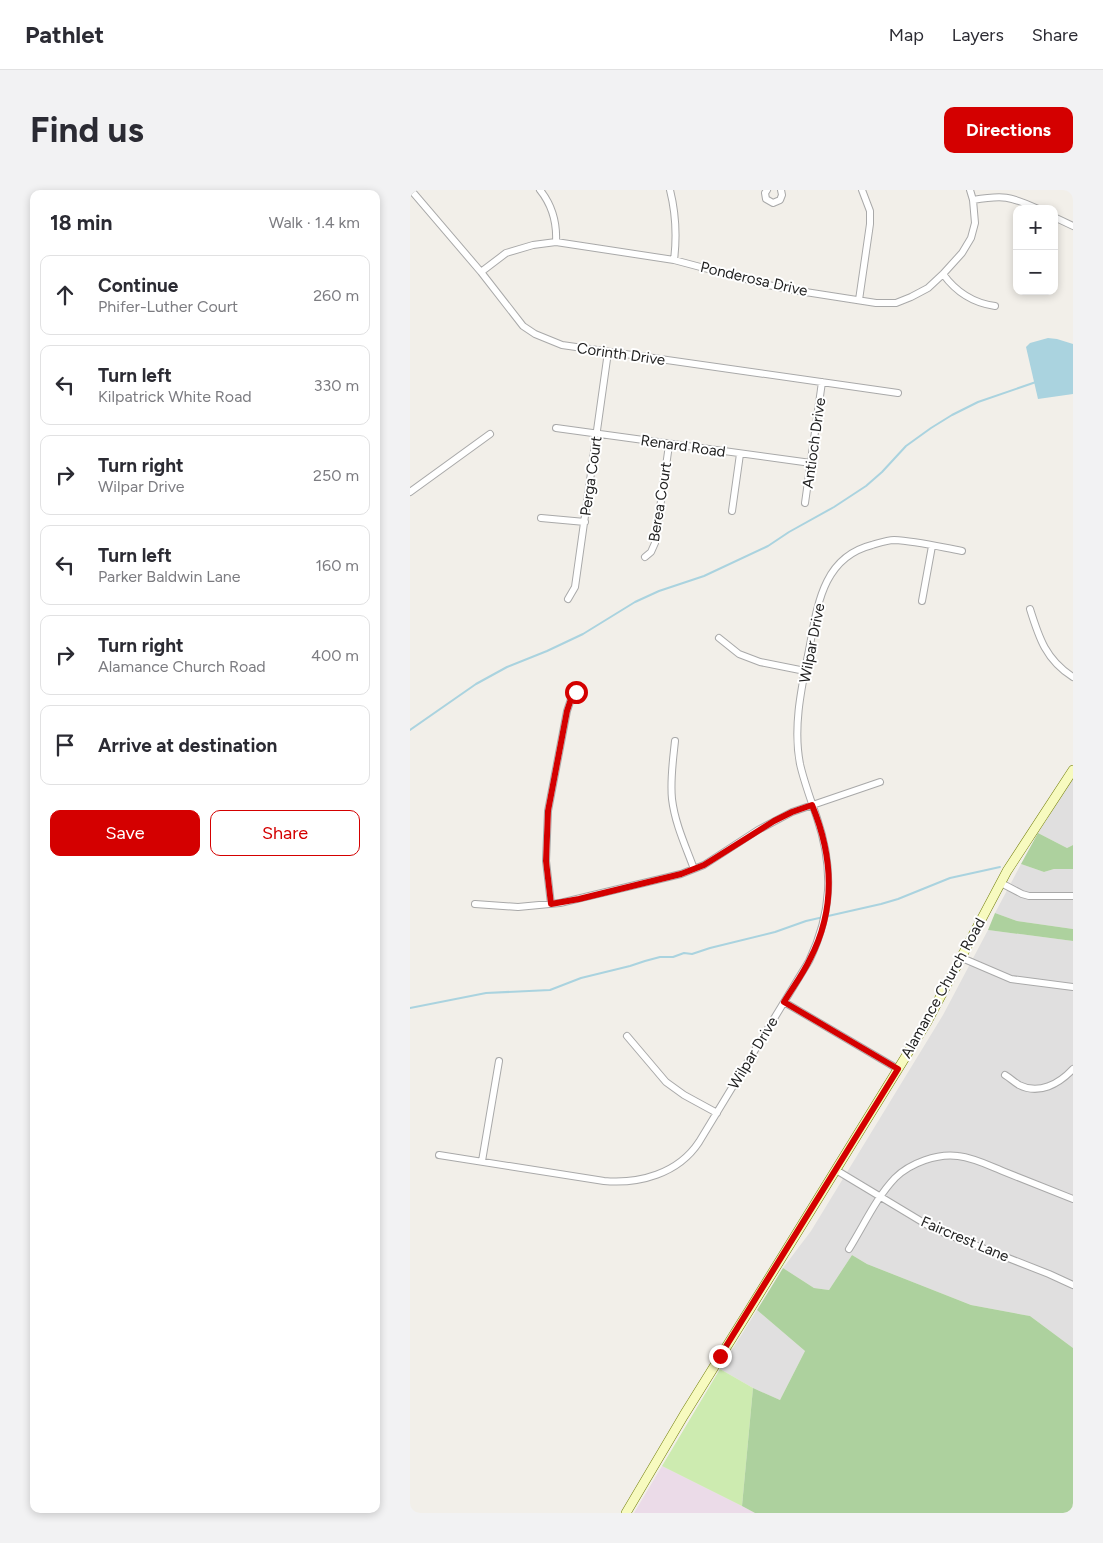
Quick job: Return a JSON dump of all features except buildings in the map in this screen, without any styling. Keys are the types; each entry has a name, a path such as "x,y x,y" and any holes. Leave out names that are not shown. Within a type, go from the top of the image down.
{"main road":[{"name":"Alamance Church Road","path":"626,1513 684,1415 927,1022 1001,883 1025,842 1073,770"}],"street":[{"name":"Corinth Drive","path":"411,190 481,272 523,326 535,334 562,346 898,393"},
{"path":"540,190 554,216 557,229 556,242"},
{"path":"670,190 677,237 674,260"},
{"path":"766,190 766,199 773,203 778,202 782,198 781,190"},
{"path":"859,300 870,218 870,212 862,190"},
{"name":"Ponderosa Drive","path":"481,272 506,253 533,244 556,242 674,260 768,285 876,303 896,303 928,288 962,253 971,238 975,223 970,190"},
{"path":"973,200 1002,196 1016,199 1029,205"},
{"path":"1058,218 1073,226"},
{"path":"943,274 950,284 963,295 995,306"},
{"name":"Perga Court","path":"568,599 576,588 608,352"},
{"name":"Antioch Drive","path":"805,503 822,382"},
{"name":"Renard Road","path":"556,428 811,463"},
{"path":"410,492 490,434"},
{"name":"Berea Court","path":"645,557 655,543 669,444"},
{"path":"732,511 740,454"},
{"path":"541,518 585,522"},
{"name":"Wilpar Drive","path":"439,1155 604,1181 623,1182 638,1180 664,1172 684,1159 696,1145 717,1113 784,1002 814,950 822,928 827,906 828,860 818,818 812,805 800,764 798,721 805,671 820,598 828,577 843,560 863,548 893,540 962,551"},
{"path":"922,601 932,546"},
{"path":"1030,609 1039,637 1047,653 1055,664 1073,677"},
{"path":"719,638 739,654 760,662 805,671"},
{"path":"551,904 546,861 548,811 567,711 571,699 576,692"},
{"path":"675,741 671,783 672,800 678,827 694,869"},
{"path":"475,904 518,907 551,904 681,874 704,865 774,821 792,812 880,782"},
{"path":"1001,883 1029,896 1073,896"},
{"path":"962,958 1011,979 1073,987"},
{"path":"784,1002 898,1069"},
{"path":"627,1036 666,1082 684,1095 717,1113"},
{"path":"482,1162 499,1061"},
{"path":"1005,1075 1019,1085 1032,1089 1044,1088 1058,1082 1073,1069"},
{"path":"850,1249 881,1197 896,1177 924,1161 949,1155 978,1161 1073,1199"},
{"name":"Faircrest Lane","path":"836,1170 934,1229 1049,1274 1073,1286"}],"shaded area":[{"path":"1073,779 1073,845 1067,848 1038,833"},
{"path":"1021,864 1044,872 1054,869 1073,869 1073,929 1017,921 995,913"},
{"path":"988,930 1073,941 1073,1348 1030,1316 971,1305 867,1264 852,1255 829,1290 814,1288 783,1268 811,1231 943,1015"},
{"path":"757,1310 805,1351 780,1400 753,1388 720,1369"},
{"path":"662,1466 742,1506 755,1513 634,1513"}],"green space":[{"path":"1038,833 1067,848 1073,845 1073,869 1054,869 1044,872 1021,864"},
{"path":"995,913 1017,921 1073,929 1073,941 988,930"},
{"path":"852,1255 867,1264 971,1305 1030,1316 1073,1348 1073,1513 755,1513 742,1506 753,1388 780,1400 805,1351 757,1310 783,1268 814,1288 829,1290"},
{"path":"720,1369 753,1388 742,1506 662,1466"}],"water":[{"path":"1048,338 1073,344 1073,394 1038,399 1026,347 1030,343"}],"waterway":[{"path":"410,730 476,684 507,667 583,634 635,602 659,591 704,576 768,546 866,486 906,446 952,415 978,402 1036,382"},
{"path":"410,1008 486,993 550,990 581,978 660,957 673,957 684,953 692,954 775,932 806,921 881,904 950,878 1000,867"}],"route":[{"path":"576,692 571,699 567,711 548,811 546,861 551,904 681,874 704,865 774,821 812,805 818,818 828,860 827,906 814,950 784,1002 898,1069 720,1356"}]}
